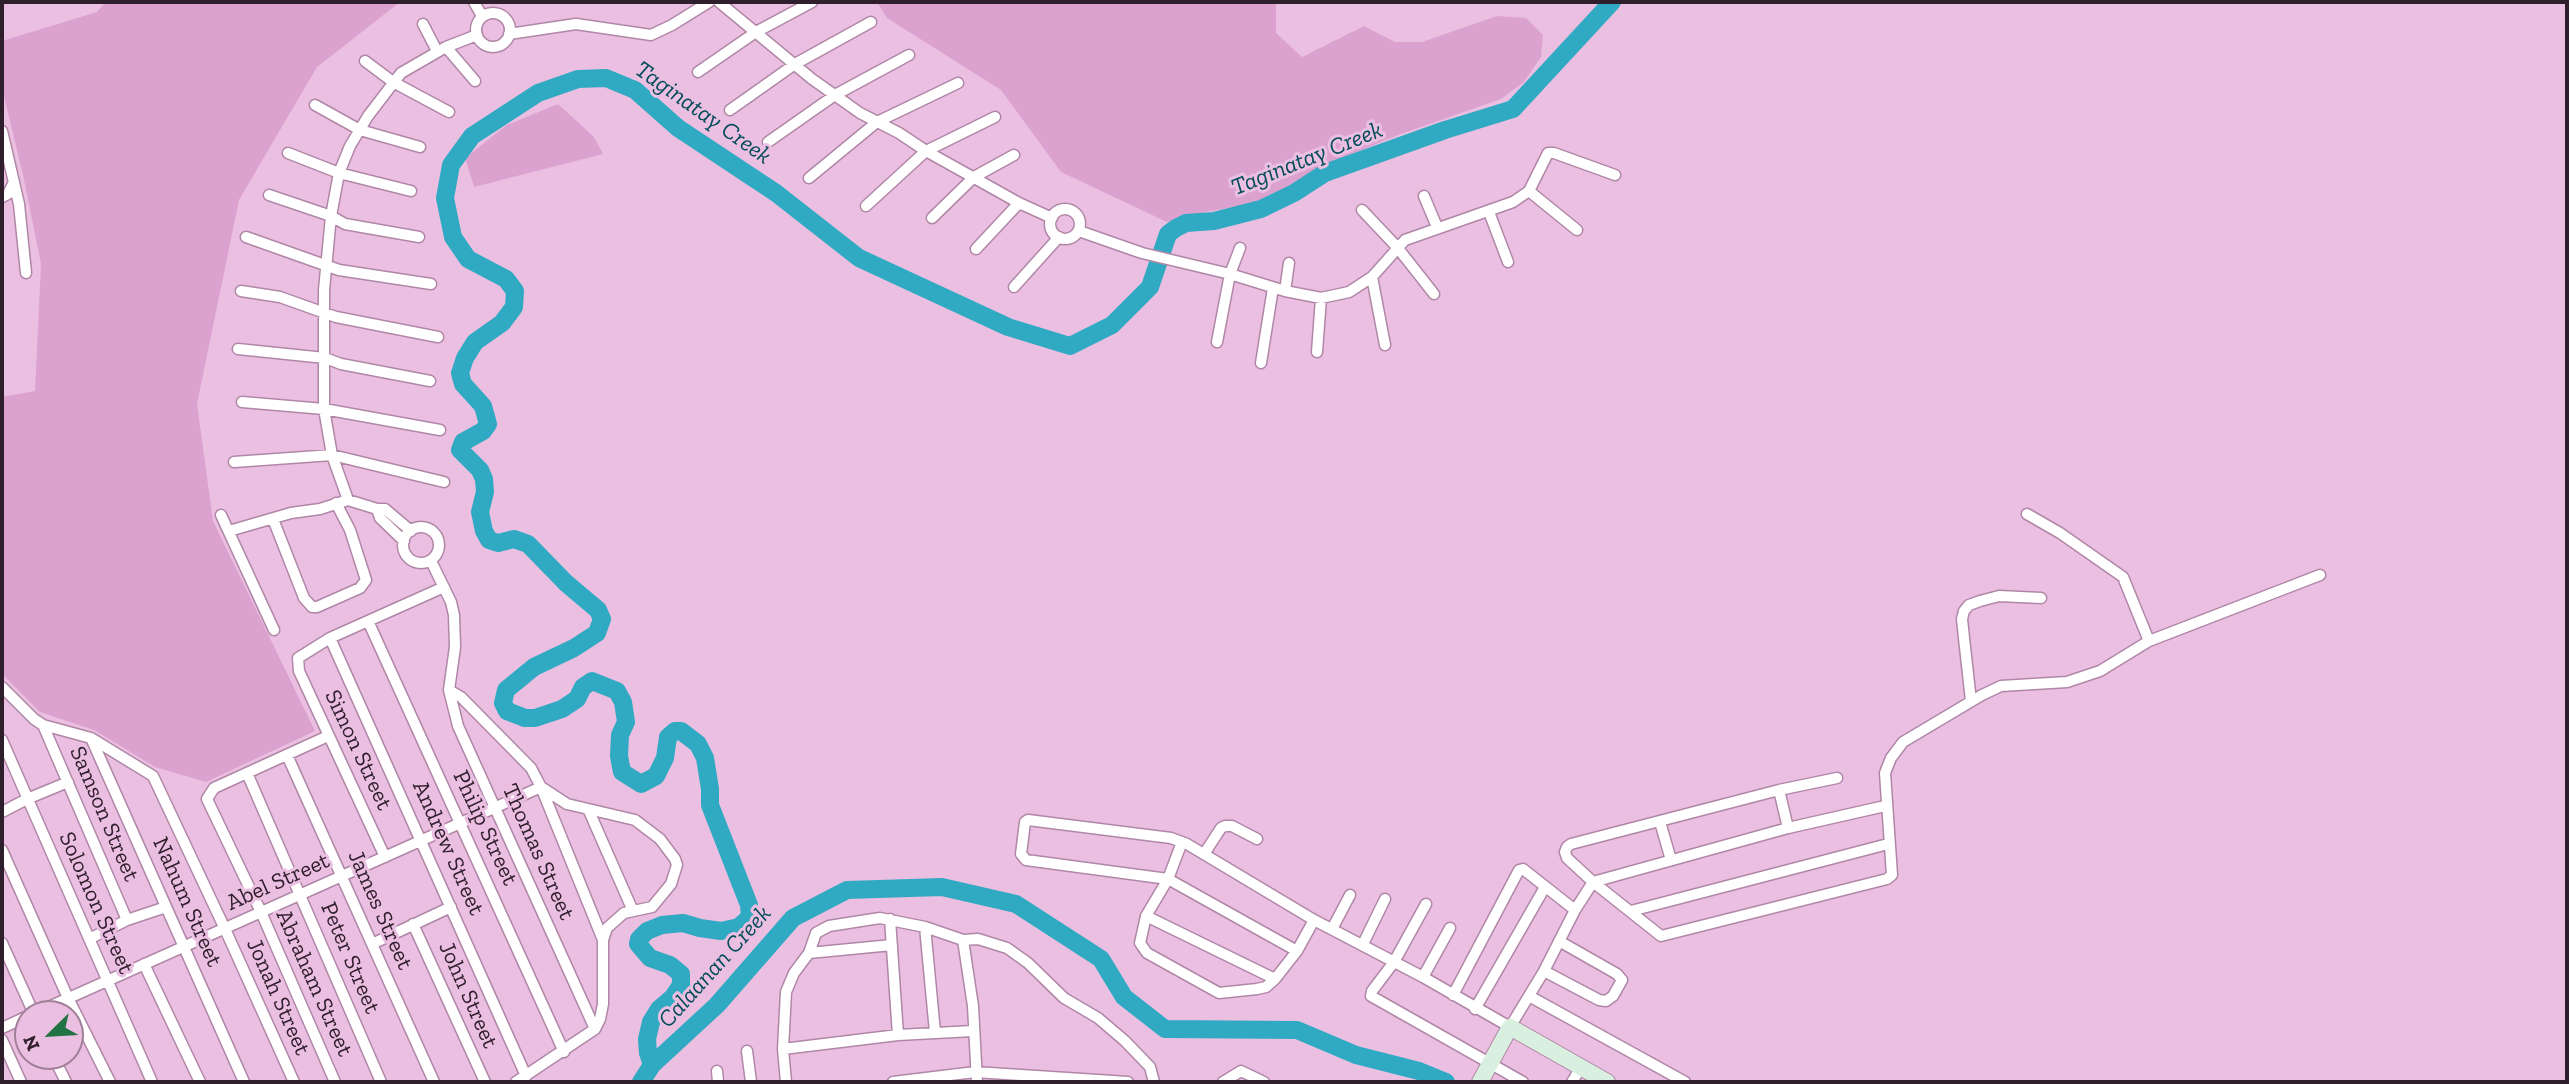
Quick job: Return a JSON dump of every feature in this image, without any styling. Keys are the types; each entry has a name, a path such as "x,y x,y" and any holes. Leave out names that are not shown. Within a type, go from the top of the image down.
{"street":[{"path":"474,2 482,16"},
{"path":"509,34 576,24 651,35 709,2"},
{"path":"719,2 835,95 926,151 1019,203 1052,218"},
{"path":"698,72 756,32 812,2"},
{"path":"491,13 503,17 508,24 509,34 504,43 492,47 480,41 477,25 482,16 491,13"},
{"path":"730,110 795,64 871,22"},
{"path":"423,24 442,49 475,81"},
{"path":"348,500 332,456 324,409 323,310 331,216 339,173 350,146 393,82 411,65 477,35"},
{"path":"768,142 835,95 909,55"},
{"path":"365,61 393,82 449,112"},
{"path":"809,178 877,122 958,83"},
{"path":"315,105 360,130 420,147"},
{"path":"866,206 926,151 995,117"},
{"path":"2,131 19,204 26,273"},
{"path":"288,153 339,173 411,191"},
{"path":"1079,231 1142,253 1321,298 1349,292 1372,277 1405,240 1513,202 1529,191 1548,153 1615,175"},
{"path":"932,218 974,177 1014,156"},
{"path":"2,197 8,194 14,183"},
{"path":"1529,191 1577,230"},
{"path":"269,195 331,216 345,224 419,237"},
{"path":"1424,196 1437,227"},
{"path":"976,249 1019,203"},
{"path":"1014,287 1059,237 1072,237 1079,231 1080,222 1072,210 1058,211 1052,218 1051,227 1059,237"},
{"path":"1362,210 1397,247 1434,294"},
{"path":"1489,212 1508,262"},
{"path":"246,237 339,270 431,284"},
{"path":"1217,342 1230,274 1240,248"},
{"path":"1285,291 1289,263"},
{"path":"1372,277 1385,345"},
{"path":"1261,363 1273,288"},
{"path":"241,291 280,298 323,310 336,317 438,337"},
{"path":"1317,352 1321,298"},
{"path":"238,349 325,358 341,364 430,381"},
{"path":"242,402 324,409 440,430"},
{"path":"234,462 332,456 444,482"},
{"path":"229,531 348,500 385,509 407,536"},
{"path":"273,519 304,598 312,607 317,607 359,588 366,580 351,530 336,503"},
{"path":"2027,514 2060,533 2123,578 2149,641"},
{"path":"221,515 274,630"},
{"path":"427,528 436,535 438,552 431,561 419,563 409,558 404,547 407,536 427,528"},
{"path":"431,561 451,602 456,630 449,690 461,697 531,768 603,940"},
{"path":"1838,778 1779,790 1567,846 1565,852 1567,858 1593,882 1664,936 1887,879 1892,875 1885,806 1885,774 1903,742 1971,701 2001,687 2067,682 2100,671 2149,641 2320,575"},
{"path":"330,638 444,587"},
{"path":"1971,701 1962,619 1965,611 1969,606 1998,596 2041,597"},
{"name":"Philip Street","path":"368,621 564,1052"},
{"name":"Simon Street","path":"330,638 298,659 299,671 385,857"},
{"name":"Andrew Street","path":"330,638 422,840 521,1079"},
{"path":"2,687 43,725 90,738"},
{"name":"Thomas Street","path":"449,690 458,726 595,1029"},
{"path":"458,726 480,718"},
{"name":"Samson Street","path":"43,725 127,920"},
{"path":"247,773 328,736"},
{"name":"Jonah Street","path":"90,738 153,776 294,1082"},
{"name":"Nahum Street","path":"90,738 244,1082"},
{"name":"Solomon Street","path":"2,740 152,1082"},
{"name":"James Street","path":"287,755 434,1082"},
{"name":"Abraham Street","path":"247,773 214,788 207,799 261,912 335,1082"},
{"name":"Peter Street","path":"247,773 381,1082"},
{"path":"2,813 68,782"},
{"path":"521,1079 595,1029 603,1004 603,940 607,928 624,913 652,907 671,884 676,872 675,859 660,839 635,820 567,804 541,787"},
{"name":"Abel Street","path":"64,1000 541,787"},
{"path":"1779,790 1788,828"},
{"path":"1485,1073 1593,882 1788,828 1885,806"},
{"path":"589,811 633,911"},
{"path":"1297,951 1168,879 1026,860 1021,854 1024,825 1028,820 1171,838 1182,842 1314,920 1423,977 1475,1009 1608,1082"},
{"path":"1660,821 1671,860"},
{"path":"1204,854 1225,826 1232,826 1256,839"},
{"path":"1182,842 1168,879 1146,916 1140,943 1147,953 1219,993 1257,989 1275,979 1297,951 1314,920"},
{"path":"1631,911 1888,844"},
{"path":"2,850 68,998 110,1082"},
{"path":"1453,995 1517,872 1523,869 1576,910"},
{"path":"1475,1009 1545,887"},
{"path":"1332,929 1350,895"},
{"path":"1363,944 1385,899"},
{"path":"1426,904 1394,962 1371,996 1485,1073 1523,1082"},
{"path":"91,938 127,920 166,906"},
{"path":"372,944 451,907"},
{"path":"1146,916 1275,979"},
{"path":"890,919 898,1035"},
{"path":"786,1082 783,1049 786,992 794,973 809,953 816,933 829,926 890,919 964,940 978,939 1007,948 1065,998 1098,1018 1125,1041 1150,1068 1154,1082"},
{"name":"John Street","path":"413,924 485,1082"},
{"path":"925,927 934,1032"},
{"path":"1423,977 1450,928"},
{"path":"964,940 973,1006 976,1077"},
{"path":"1544,971 1606,1002 1613,996 1622,980 1617,974 1559,941"},
{"path":"2,943 26,1000"},
{"path":"809,953 892,945"},
{"path":"144,964 200,1082"},
{"path":"1529,996 1685,1082"},
{"path":"783,1049 898,1035 973,1031"},
{"path":"2,1040 21,1082"},
{"path":"747,1051 751,1082"},
{"path":"1572,1082 1581,1067"},
{"path":"1223,1082 1241,1071 1264,1082"},
{"path":"893,1082 976,1077 1128,1082"}],"shaded area":[{"path":"106,2 400,2 317,67 239,200 197,404 213,521 315,731 206,782 155,767 94,730 40,712 2,674 2,397 35,391 41,264 2,88 2,41 97,12"},
{"path":"877,2 1276,2 1276,33 1302,57 1364,26 1395,42 1422,42 1497,16 1526,18 1543,35 1541,57 1524,82 1501,99 1398,135 1330,163 1274,195 1246,205 1188,215 1167,222 1061,172 1001,90 887,18"},
{"path":"558,104 594,137 603,154 474,187 465,158 507,125"}],"waterway":[{"name":"Taginatay Creek","path":"652,1065 647,1039 651,1022 681,985 681,974 670,965 650,958 638,944 639,939 647,931 662,925 683,923 721,931 739,927 750,917 749,905 710,805 705,758 698,744 681,731 675,731 668,737 665,758 656,776 641,784 622,772 619,756 620,735 626,722 623,702 617,691 592,681 583,687 577,699 562,709 535,718 525,718 507,711 503,703 506,690 534,667 574,648 597,633 602,619 598,610 566,583 528,544 514,539 498,543 489,540 480,512 485,492 484,479 480,470 460,450 463,442 483,431 488,424 483,406 463,384 460,373 465,358 475,342 502,323 514,307 515,291 506,279 468,259 453,237 445,198 451,165 472,136 538,93 578,79 606,78 635,90 678,128 776,193 859,258 1008,327 1070,346 1112,325 1150,287 1168,234 1176,228 1186,223 1214,221 1261,209 1294,193 1325,173 1513,109 1612,2"},
{"name":"Calaanan Creek","path":"641,1082 652,1065 717,1005 793,918 847,890 942,887 1016,904 1101,959 1124,997 1165,1029 1297,1030 1356,1055 1419,1071 1446,1082"}]}
